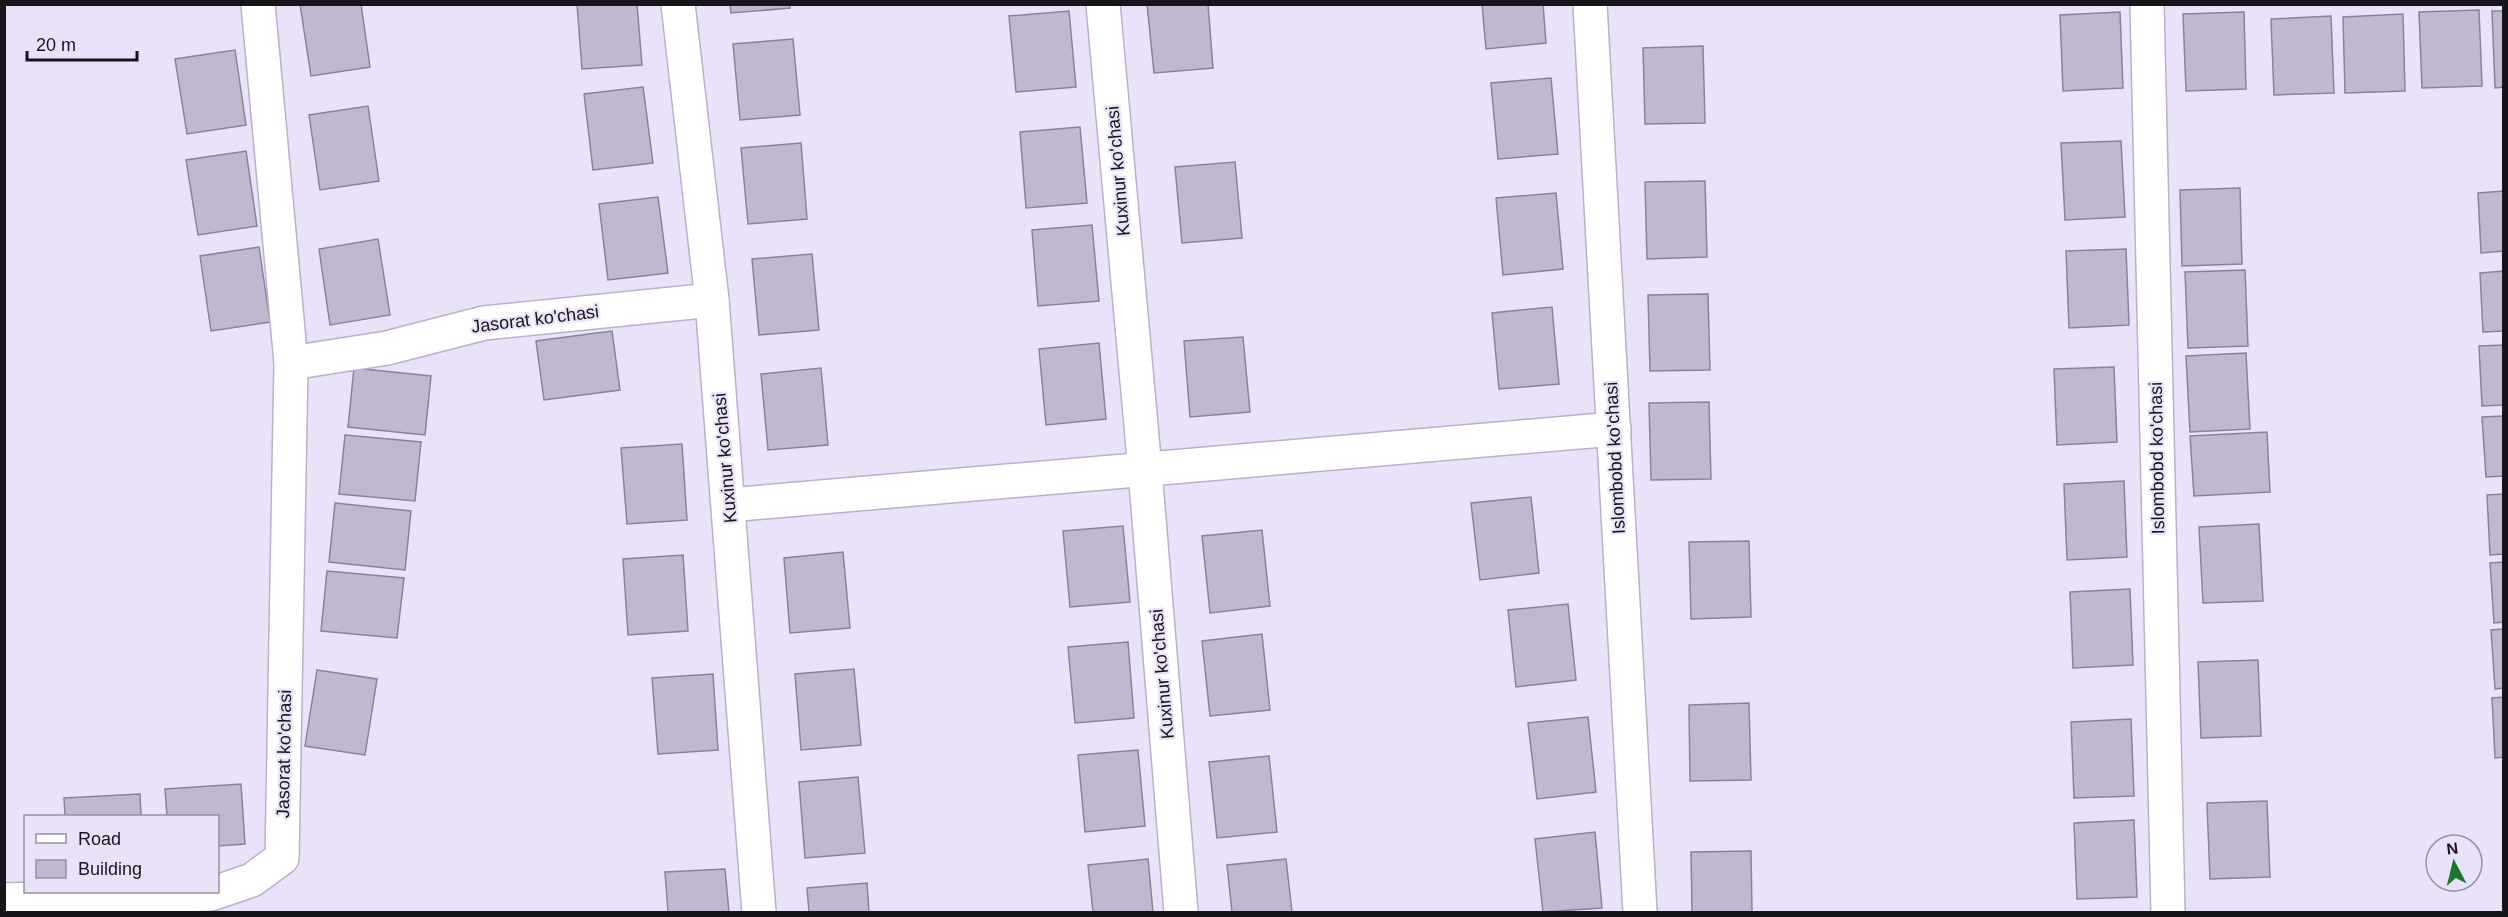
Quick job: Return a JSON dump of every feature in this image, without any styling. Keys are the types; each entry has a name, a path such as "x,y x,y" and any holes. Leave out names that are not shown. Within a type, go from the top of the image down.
{"street":[{"name":"Jasorat ko'chasi","path":"219,892 252,880 282,858 291,363 258,4"},
{"name":"Kuxinur ko'chasi","path":"678,4 712,300 759,912"},
{"name":"Kuxinur ko'chasi","path":"1103,4 1145,470 1181,912"},
{"name":"Islombobd ko'chasi","path":"1590,4 1640,912"},
{"name":"Islombobd ko'chasi","path":"2147,4 2168,912"},
{"name":"Jasorat ko'chasi","path":"291,363 387,348 483,323 712,300"},
{"path":"729,505 1614,429"},
{"name":"Jasorat ko'chasi","path":"4,900 215,893"}],"building":[{"path":"300,4 361,4 370,67 311,76"},
{"path":"577,4 637,4 642,65 582,69"},
{"path":"730,4 790,4 790,8 731,13"},
{"path":"1147,4 1208,4 1213,68 1154,73"},
{"path":"1482,4 1543,4 1546,43 1486,49"},
{"path":"2479,10 2482,86 2422,88 2419,12"},
{"path":"1069,11 1076,87 1016,92 1009,16"},
{"path":"2492,11 2504,11 2504,87 2495,88"},
{"path":"2120,12 2123,88 2063,91 2060,15"},
{"path":"2244,12 2246,89 2186,91 2183,14"},
{"path":"2403,14 2405,91 2345,93 2343,17"},
{"path":"2331,16 2334,93 2274,95 2271,19"},
{"path":"793,39 800,115 740,120 733,44"},
{"path":"1703,46 1705,123 1645,124 1643,48"},
{"path":"235,50 246,125 187,134 175,59"},
{"path":"1551,78 1558,154 1498,159 1491,83"},
{"path":"643,87 653,163 593,170 584,94"},
{"path":"368,106 379,181 320,190 309,115"},
{"path":"1080,127 1087,203 1026,208 1020,132"},
{"path":"2121,141 2125,217 2065,220 2061,143"},
{"path":"801,143 807,219 748,224 741,148"},
{"path":"246,151 257,226 198,235 186,160"},
{"path":"1235,162 1242,238 1182,243 1175,167"},
{"path":"1705,181 1707,257 1647,259 1645,182"},
{"path":"2240,188 2242,264 2182,266 2180,190"},
{"path":"2504,191 2504,251 2481,253 2478,193"},
{"path":"1556,193 1563,269 1503,275 1496,198"},
{"path":"658,197 668,273 608,280 599,204"},
{"path":"1092,225 1099,301 1038,306 1032,230"},
{"path":"378,239 390,315 330,325 319,249"},
{"path":"259,247 270,322 211,331 200,256"},
{"path":"2126,249 2129,325 2069,328 2066,251"},
{"path":"812,254 819,330 759,335 752,259"},
{"path":"2245,270 2248,346 2188,348 2185,272"},
{"path":"2504,271 2504,331 2483,332 2480,273"},
{"path":"1708,294 1710,370 1650,371 1648,295"},
{"path":"1552,307 1559,384 1499,389 1492,313"},
{"path":"612,331 620,390 544,400 536,341"},
{"path":"1243,337 1250,412 1190,417 1184,341"},
{"path":"1099,343 1106,419 1046,425 1039,349"},
{"path":"2504,345 2504,405 2482,406 2479,346"},
{"path":"2246,353 2250,429 2190,432 2186,356"},
{"path":"2114,367 2117,442 2057,445 2054,369"},
{"path":"354,368 431,376 425,435 348,427"},
{"path":"821,368 828,445 768,450 761,374"},
{"path":"1709,402 1711,479 1651,480 1649,403"},
{"path":"2504,416 2504,476 2486,477 2482,417"},
{"path":"2267,432 2270,492 2194,496 2190,436"},
{"path":"345,435 421,442 415,501 339,494"},
{"path":"682,444 687,520 627,524 621,448"},
{"path":"2124,481 2127,557 2067,560 2064,484"},
{"path":"2504,494 2504,554 2490,555 2487,495"},
{"path":"1531,497 1539,573 1480,580 1471,503"},
{"path":"335,503 411,511 405,570 329,562"},
{"path":"2259,524 2263,601 2203,603 2199,527"},
{"path":"1123,526 1130,602 1070,607 1063,531"},
{"path":"1262,530 1270,606 1210,613 1202,536"},
{"path":"1749,541 1751,617 1691,619 1689,542"},
{"path":"843,552 850,628 790,633 784,558"},
{"path":"683,555 688,631 628,635 623,559"},
{"path":"2504,562 2504,622 2494,623 2490,563"},
{"path":"327,571 404,578 397,638 321,631"},
{"path":"2130,589 2133,665 2073,668 2070,592"},
{"path":"1568,604 1576,680 1516,687 1508,610"},
{"path":"2504,629 2504,688 2495,689 2491,630"},
{"path":"1262,634 1270,710 1210,716 1202,641"},
{"path":"1128,642 1134,718 1075,723 1068,647"},
{"path":"2258,660 2261,736 2201,738 2198,662"},
{"path":"854,669 861,745 801,750 795,674"},
{"path":"317,670 377,679 365,755 305,746"},
{"path":"713,674 718,750 658,754 652,678"},
{"path":"2504,697 2504,757 2495,758 2492,698"},
{"path":"1749,703 1751,780 1690,781 1689,705"},
{"path":"1588,717 1596,792 1537,799 1528,723"},
{"path":"2131,719 2134,796 2074,798 2071,722"},
{"path":"1138,750 1145,826 1085,832 1078,755"},
{"path":"1269,756 1277,832 1217,838 1209,762"},
{"path":"858,777 865,853 805,858 799,782"},
{"path":"241,784 245,844 219,846 219,815 167,815 165,789"},
{"path":"140,794 141,815 65,815 64,798"},
{"path":"2267,801 2270,877 2210,879 2207,803"},
{"path":"2134,820 2137,897 2077,899 2074,823"},
{"path":"1595,832 1602,908 1543,912 1535,839"},
{"path":"1751,851 1752,912 1692,912 1691,852"},
{"path":"1148,859 1153,912 1093,912 1088,865"},
{"path":"1286,859 1292,912 1232,912 1227,865"},
{"path":"725,869 729,912 668,912 665,872"},
{"path":"867,883 869,912 809,912 807,888"}]}
